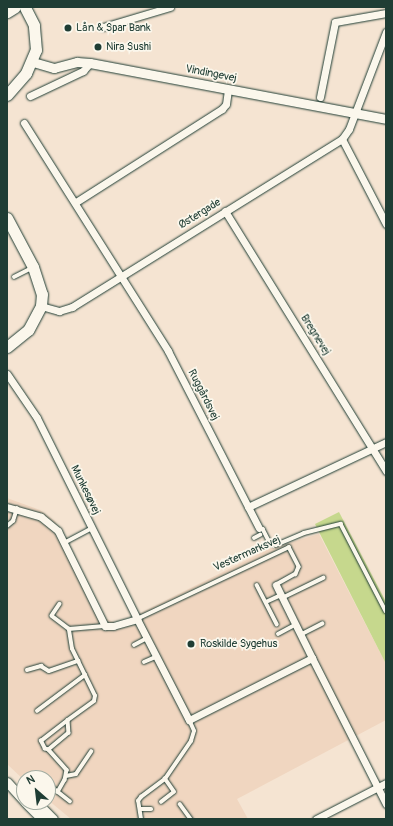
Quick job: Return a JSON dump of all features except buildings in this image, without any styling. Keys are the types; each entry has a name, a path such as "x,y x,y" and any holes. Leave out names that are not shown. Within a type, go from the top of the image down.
{"main road":[{"path":"7,12 15,7"},
{"path":"7,95 33,62 36,37 34,25 25,7"},
{"path":"7,218 33,267 42,294 41,306 28,330 7,347"}],"street":[{"path":"103,27 170,7"},
{"path":"320,97 335,22 386,13"},
{"path":"386,32 342,139 386,224"},
{"name":"Vindingevej","path":"33,62 54,68 77,62 90,63 386,119"},
{"path":"30,96 83,71 90,63"},
{"path":"76,202 222,109 226,104 228,90"},
{"name":"Ruggårdsvej","path":"24,123 76,202 168,350 260,531"},
{"name":"Østergade","path":"41,306 63,310 122,276 342,139"},
{"name":"Bregnevej","path":"225,211 386,470"},
{"name":"Munkesøvej","path":"7,374 37,418 137,619"},
{"path":"248,507 386,442"},
{"path":"7,507 18,508 50,523 64,543 105,626"},
{"name":"Vestermarksvej","path":"276,585 386,804"},
{"path":"137,619 189,720 312,658"},
{"name":"Vestermarksvej","path":"105,626 113,626 137,619"},
{"path":"316,819 386,783"},
{"path":"32,810 42,819"},
{"path":"44,810 52,819"}],"lane":[{"path":"14,277 33,267"},
{"path":"7,526 13,521 18,508"},
{"path":"254,538 263,529 270,543 276,545 304,533 341,524 386,611"},
{"path":"64,543 92,528"},
{"name":"Vestermarksvej","path":"137,619 288,547 299,567 296,574 276,585"},
{"path":"266,602 282,597 323,578"},
{"path":"257,585 277,624"},
{"path":"60,604 52,616 69,629 70,644 95,696 94,701 41,741 45,749 49,750 67,770 66,776 58,792 70,801"},
{"path":"300,635 322,624"},
{"path":"278,634 295,625"},
{"name":"Vestermarksvej","path":"69,629 105,626"},
{"path":"134,645 148,638"},
{"path":"144,662 157,656"},
{"path":"27,670 40,666 49,671 78,661"},
{"path":"37,711 85,675"},
{"path":"49,750 69,733 68,720"},
{"path":"141,819 141,797 165,779 193,735 189,720"},
{"path":"66,776 76,774 91,752"},
{"path":"161,802 174,792 165,779"},
{"path":"180,804 191,819"},
{"path":"140,809 151,809"}],"shaded area":[{"name":"Roskilde Sygehus","path":"7,498 40,510 55,521 105,618 118,624 269,549 319,534 386,664 386,720 237,799 248,819 71,819 56,807 56,770 16,770 16,772 7,764"}],"green space":[{"path":"339,512 386,602 386,664 315,524"}],"place":[{"name":"Lån & Spar Bank","path":"68,28"},
{"name":"Nira Sushi","path":"98,47"},
{"name":"Roskilde Sygehus","path":"191,644"}]}
